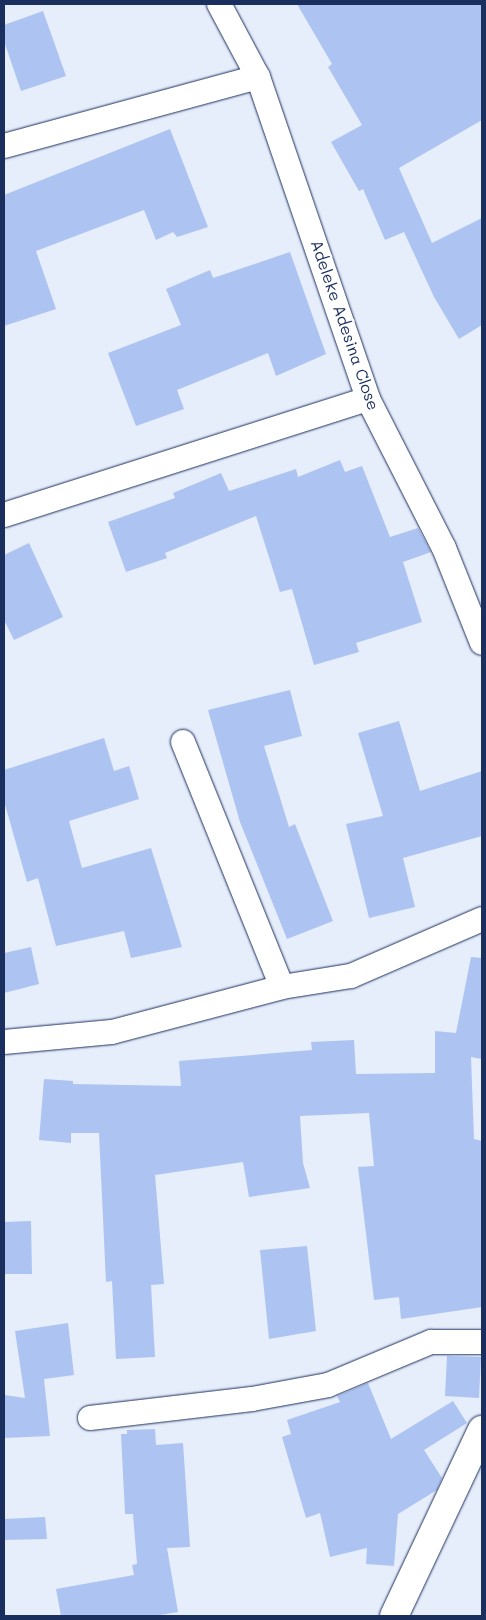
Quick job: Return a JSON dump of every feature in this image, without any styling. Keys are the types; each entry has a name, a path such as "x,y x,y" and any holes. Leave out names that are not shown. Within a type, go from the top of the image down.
{"street":[{"name":"Adeleke Adesina Close","path":"219,4 258,77 368,399 444,548 482,643"},
{"path":"4,146 258,77"},
{"path":"4,515 368,399"},
{"path":"183,742 282,987"},
{"path":"4,1042 112,1032 282,987 351,976 482,919"},
{"path":"90,1418 252,1399 328,1385 431,1342 482,1342"},
{"path":"394,1616 482,1430"}],"building":[{"path":"297,4 482,4 482,120 399,168 432,243 482,218 482,325 459,339 434,297 404,232 385,240 363,189 359,191 331,142 362,125 328,67 332,64"},
{"path":"43,11 66,76 21,91 4,41 4,25"},
{"path":"170,129 208,227 177,237 173,232 156,240 144,210 36,251 56,309 4,326 4,195"},
{"path":"290,252 326,354 276,376 268,353 177,390 184,409 136,426 108,353 181,325 166,289 210,270 213,278"},
{"path":"340,460 345,472 362,466 390,537 418,528 431,552 403,562 422,622 356,643 359,652 314,665 292,589 280,592 256,516 165,553 167,558 126,572 108,522 175,498 173,493 221,473 229,491 296,469 298,477"},
{"path":"29,543 63,617 14,640 4,620 4,555"},
{"path":"290,690 302,736 264,746 289,827 295,824 333,921 287,939 240,822 208,710"},
{"path":"399,721 420,791 482,771 482,836 403,858 415,907 369,918 346,824 383,816 358,733"},
{"path":"104,738 114,771 129,766 139,799 69,821 82,868 151,848 182,947 131,958 124,931 56,946 38,878 27,882 4,801 4,770"},
{"path":"31,947 39,984 4,993 4,953"},
{"path":"471,957 482,958 482,1059 471,1057 474,1139 482,1141 482,1307 401,1319 399,1297 374,1300 358,1167 374,1166 369,1113 300,1116 303,1163 310,1188 249,1197 243,1162 155,1175 164,1284 151,1285 155,1357 116,1359 112,1281 106,1282 99,1133 71,1133 71,1143 39,1140 44,1079 73,1081 73,1084 181,1086 179,1061 312,1050 311,1042 354,1040 356,1074 435,1073 435,1031 456,1033"},
{"path":"31,1221 32,1274 4,1274 4,1222"},
{"path":"307,1246 316,1331 269,1339 260,1250"},
{"path":"68,1323 74,1375 44,1379 50,1436 4,1438 4,1395 25,1398 15,1331"},
{"path":"447,1356 481,1357 479,1398 445,1396"},
{"path":"368,1383 391,1439 453,1401 467,1423 424,1450 442,1478 437,1490 398,1514 394,1566 366,1564 367,1548 330,1557 320,1513 306,1518 282,1437 291,1434 287,1420 340,1402 337,1396"},
{"path":"155,1429 156,1445 183,1443 190,1547 167,1548 178,1612 154,1616 61,1616 56,1589 134,1575 132,1565 137,1564 133,1514 125,1514 121,1434 127,1434 127,1430"},
{"path":"45,1517 47,1539 4,1540 4,1519"}]}
